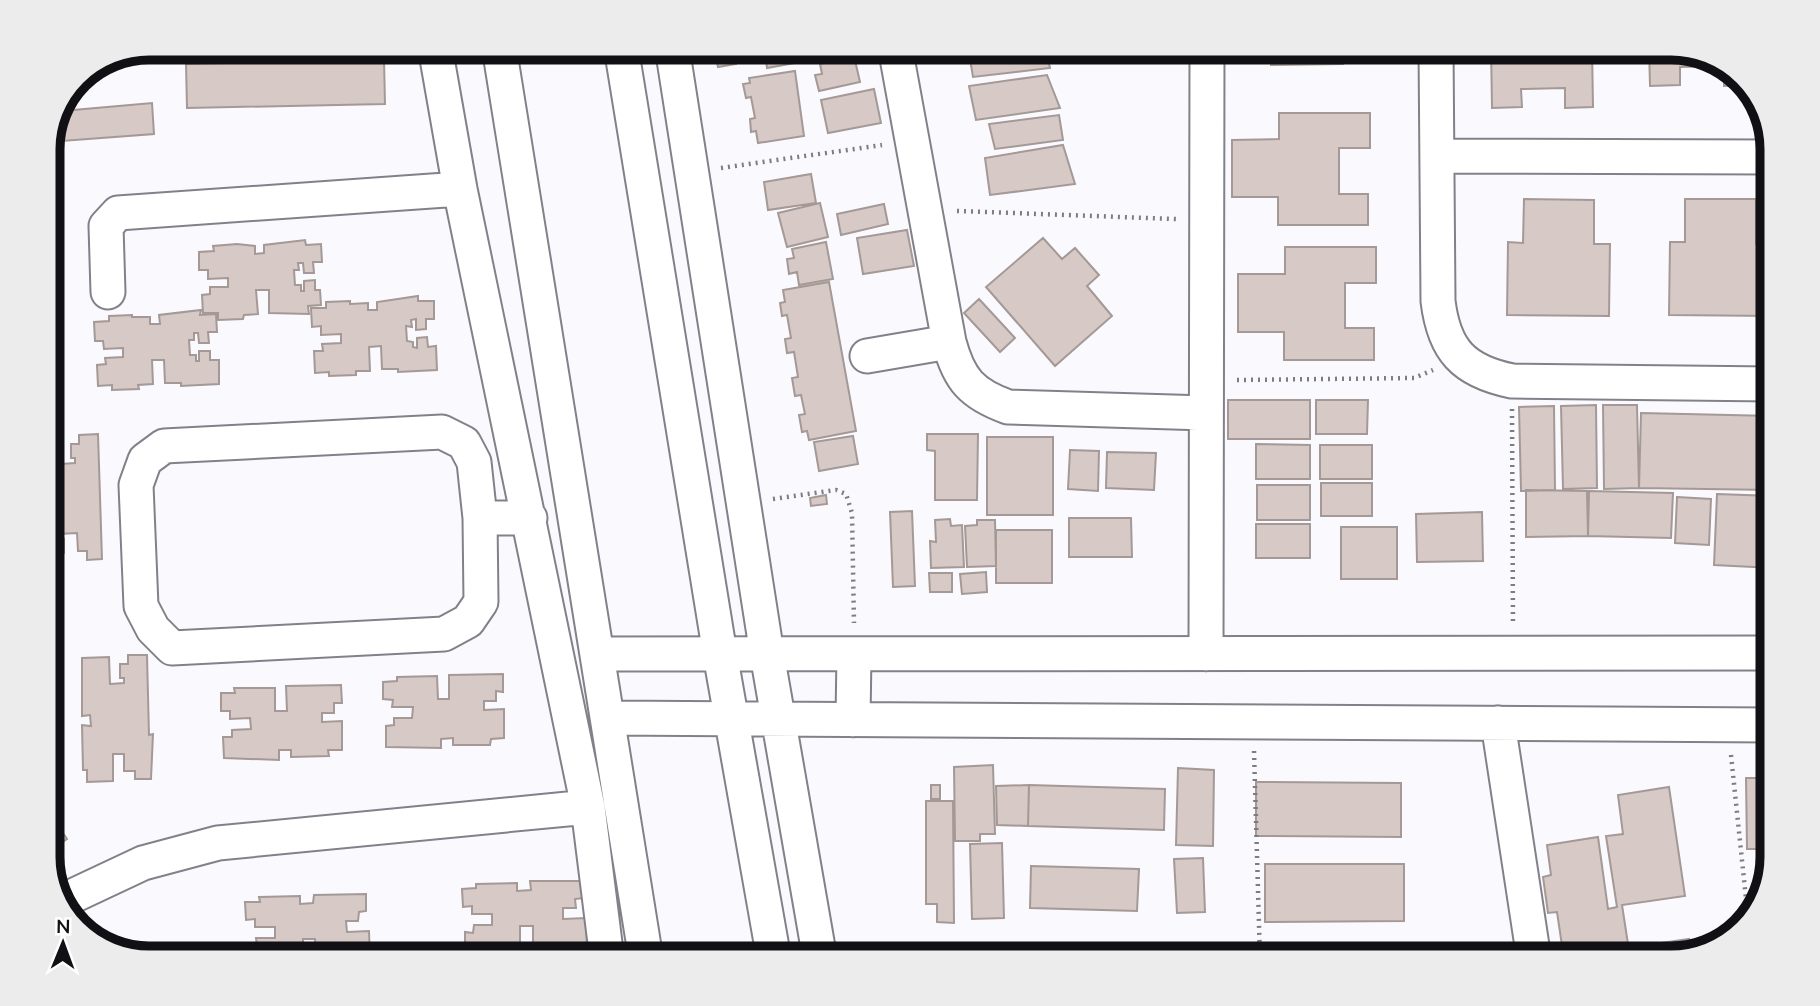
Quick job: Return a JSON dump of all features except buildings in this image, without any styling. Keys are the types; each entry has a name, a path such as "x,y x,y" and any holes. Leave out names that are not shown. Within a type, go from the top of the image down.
{"street":[{"path":"437,59 460,189 588,807 605,946"},
{"path":"501,59 644,946"},
{"path":"623,59 720,654 772,946"},
{"path":"674,59 767,654 818,946"},
{"path":"897,59 949,342 955,365 968,384 986,399 1008,407 1207,397"},
{"path":"1206,654 1207,59"},
{"path":"1436,59 1438,301 1441,327 1452,349 1469,366 1489,376 1512,381 1760,384"},
{"path":"1437,156 1760,157"},
{"path":"108,292 106,226 118,213 460,189"},
{"path":"867,356 949,342"},
{"path":"442,432 464,443 474,462 480,518 481,602 468,621 444,634 172,648 153,629 141,606 136,485 145,460 164,446 442,432"},
{"path":"480,518 530,517"},
{"path":"598,654 1760,653"},
{"path":"853,720 854,654"},
{"path":"608,718 1760,725"},
{"path":"1498,723 1532,946"},
{"path":"69,898 144,863 218,843 588,807"}],"path":[{"path":"693,172 912,141"},
{"path":"925,210 1207,220"},
{"path":"1207,397 1414,378 1436,368 1452,349"},
{"path":"1512,381 1513,653"},
{"path":"744,503 836,490 846,494 852,513 854,654"},
{"path":"1252,722 1260,946"},
{"path":"1728,724 1747,906"},
{"path":"1046,946 1065,946"}]}
